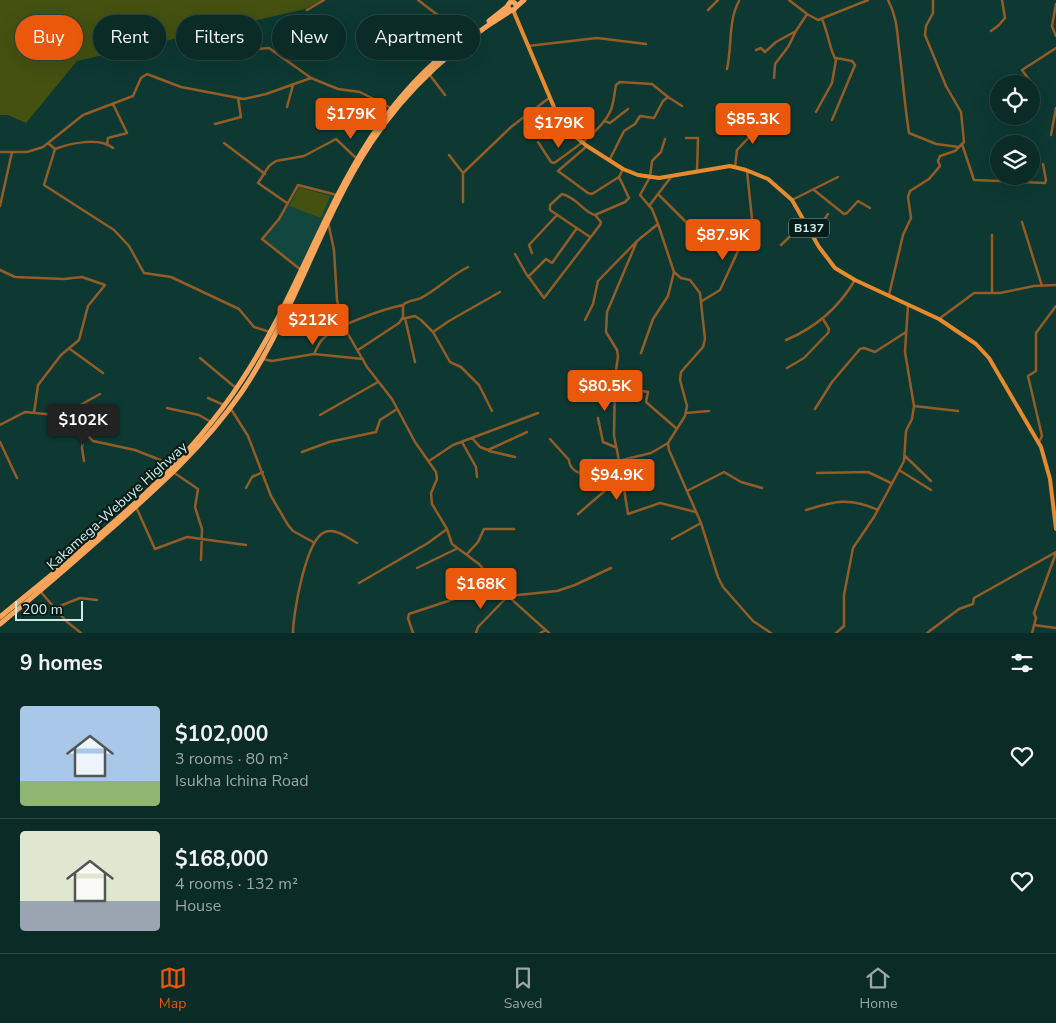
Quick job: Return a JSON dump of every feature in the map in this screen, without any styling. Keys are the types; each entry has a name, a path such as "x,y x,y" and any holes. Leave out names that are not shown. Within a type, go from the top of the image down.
{"highway":[{"path":"513,5 524,0"},
{"name":"Kakamega-Webuye Highway","path":"480,27 513,5"},
{"name":"Kakamega-Webuye Highway","path":"0,617 38,589 136,507 203,441 261,358 280,326 328,222 370,144 398,107 429,74 464,43 513,5"},
{"name":"Kakamega-Webuye Highway","path":"0,624 174,465 227,407 271,332 356,158 373,131 391,108 418,78 440,60"}],"main road":[{"name":"B137","path":"513,5 549,98 564,126 587,146 622,169 650,177 672,176 696,171 735,167 768,178 792,200 831,263 855,280 938,318 985,352 1039,442 1050,479 1056,529"}],"street":[{"path":"307,10 324,0"},
{"path":"418,0 440,15"},
{"path":"708,10 718,0"},
{"path":"727,69 731,54 732,14 738,0"},
{"path":"789,0 814,19 822,19 868,0"},
{"path":"888,0 898,23 909,133 936,144 961,145"},
{"path":"933,0 932,13 926,26 925,35 946,86 961,112 964,124 961,145 974,180 1045,183 1043,164"},
{"path":"991,31 1000,25 1005,18 1002,0"},
{"path":"1056,4 1052,26 1056,36"},
{"path":"774,78 775,64 788,47 807,14"},
{"path":"822,19 831,43 832,54 836,58 855,64 832,120"},
{"path":"756,50 761,48 765,52 776,42 796,31"},
{"path":"528,46 597,38 646,44"},
{"path":"262,49 269,48 311,78 332,87 360,92 391,108"},
{"path":"1026,75 1022,70 1056,48"},
{"path":"816,112 832,83 836,58"},
{"path":"0,152 27,152 49,144 83,115 132,96 141,78 147,74 181,87 238,98 255,98 311,78"},
{"path":"429,74 445,95"},
{"path":"897,74 902,74"},
{"path":"538,142 547,158 554,163 582,142 604,121 611,109 616,85 620,82 652,84 682,106"},
{"path":"287,107 293,85"},
{"path":"609,161 624,130 635,124 640,116 654,118 663,101 668,97"},
{"path":"215,124 242,117 238,98"},
{"path":"463,173 511,127 549,98"},
{"path":"107,145 108,138 127,133 113,104"},
{"path":"1051,135 1056,108"},
{"path":"604,121 610,123 628,109"},
{"path":"735,167 737,150 752,134 758,120 772,124"},
{"path":"686,138 698,138 696,171"},
{"path":"287,203 258,184 276,160 304,156 336,139 356,158"},
{"path":"641,353 653,319 668,296 674,272 658,224 649,206 640,194 650,177 652,161 661,152 665,139"},
{"path":"55,150 83,143 107,145 114,148"},
{"path":"224,143 265,174"},
{"path":"49,144 55,150"},
{"path":"889,295 902,235 912,218 908,197 910,191 938,172 940,156 955,151 961,145"},
{"path":"587,146 558,172 590,194 618,177 622,169"},
{"path":"55,150 44,185 114,230 129,246 142,272 171,277 239,310 254,327 271,332"},
{"path":"0,206 12,152"},
{"path":"449,155 463,173 462,202"},
{"path":"702,301 720,290 750,225 752,219 746,170"},
{"path":"649,206 672,176"},
{"path":"595,215 626,202 629,198 618,177"},
{"path":"792,200 838,177"},
{"path":"301,270 262,239 279,219 296,187 300,185 337,195"},
{"path":"814,190 844,214 848,213 858,201 870,208"},
{"path":"515,254 544,298 601,224 595,215 592,215 576,199 561,194 549,207 557,215 590,237"},
{"path":"658,194 708,244"},
{"path":"813,236 828,214"},
{"path":"532,253 529,245 557,215"},
{"path":"328,222 334,250 337,300 344,327 378,382 398,409 415,442 438,477 431,493 432,504 456,549 467,554 480,564 500,589 549,633"},
{"path":"781,246 805,222"},
{"path":"1022,222 1042,286"},
{"path":"585,320 593,304 598,281 637,241 658,224"},
{"path":"528,276 546,259 552,262 577,228"},
{"path":"992,234 992,293"},
{"path":"637,241 607,312 606,322 606,332 617,350 618,356 615,387 615,447 622,475 628,514 660,503 696,512"},
{"path":"314,354 322,340 344,327 362,318 420,298 450,276 468,267"},
{"path":"0,270 16,277 64,279 82,277 105,285 88,306 80,338 57,360 38,385 34,413"},
{"path":"618,461 651,454 668,443 686,413 687,403 680,376 683,367 705,343 702,301 694,284 674,272"},
{"path":"786,340 823,319 844,296 855,280"},
{"path":"938,318 972,294 1056,285"},
{"path":"433,332 500,292"},
{"path":"836,633 844,626 845,588 853,548 878,510 905,456 906,431 912,419 914,406 905,352 908,303"},
{"path":"403,305 414,362"},
{"path":"1039,442 1042,436 1028,375 1036,371 1036,333 1056,306"},
{"path":"358,350 404,318 418,317 433,332 450,362 461,367 480,386 492,411"},
{"path":"787,368 804,358 828,333 829,329 823,319"},
{"path":"815,409 832,382 860,349 864,348 874,352 906,332"},
{"path":"70,349 102,373"},
{"path":"261,358 272,361 314,354 363,359"},
{"path":"200,358 237,388"},
{"path":"320,415 378,382"},
{"path":"573,393 582,384 593,382 648,392 646,403 677,429"},
{"path":"66,416 75,408 100,394"},
{"path":"208,398 234,411 244,429 271,496 288,525 292,531 313,542"},
{"path":"914,406 958,411"},
{"path":"167,408 199,415 212,422"},
{"path":"302,452 329,442 376,432 380,420 398,409"},
{"path":"686,413 709,412"},
{"path":"0,425 22,413 66,416 93,441 135,450 174,465"},
{"path":"429,461 453,445 538,413"},
{"path":"80,427 111,416"},
{"path":"599,424 603,442 615,447"},
{"path":"488,450 527,432"},
{"path":"84,433 82,450 84,461"},
{"path":"472,438 480,447 516,457"},
{"path":"550,439 569,460 569,464 574,470 602,479 608,488"},
{"path":"0,442 17,478"},
{"path":"462,442 476,467 477,477"},
{"path":"668,443 701,523 718,578 753,621 771,633"},
{"path":"905,456 915,468 931,481"},
{"path":"898,470 931,490"},
{"path":"173,472 198,489 195,507 202,529 201,560"},
{"path":"246,488 252,478 262,472"},
{"path":"687,491 724,472 740,482 762,488"},
{"path":"817,473 868,472 891,483"},
{"path":"578,514 608,488 620,481 622,475"},
{"path":"806,510 829,502 848,501 862,503 878,510"},
{"path":"136,507 154,549 187,537 246,545"},
{"path":"672,539 701,523"},
{"path":"359,583 428,543 447,529"},
{"path":"467,554 478,542 484,529 514,529"},
{"path":"293,633 305,560 313,542 321,534 328,532 338,533 357,543"},
{"path":"417,568 456,549"},
{"path":"1032,633 1034,614 1056,553"},
{"path":"927,633 959,609 972,604 974,598 1056,553"},
{"path":"476,633 478,627 508,596 557,591 576,585 611,568"},
{"path":"38,589 81,633"},
{"path":"413,633 407,616 413,612 471,594 494,594 500,589"},
{"path":"55,608 80,598 97,600"},
{"path":"1034,626 1056,628"},
{"path":"540,633 546,630"}],"shaded area":[{"path":"298,185 336,195 301,270 263,239 279,219"}],"green space":[{"path":"0,0 322,0 305,9 262,19 262,15 176,15 176,38 166,41 166,15 93,15 93,57 83,60 83,15 15,15 15,60 81,60 77,61 26,123 8,115 0,115"},
{"path":"299,187 330,196 321,218 289,206"}]}
